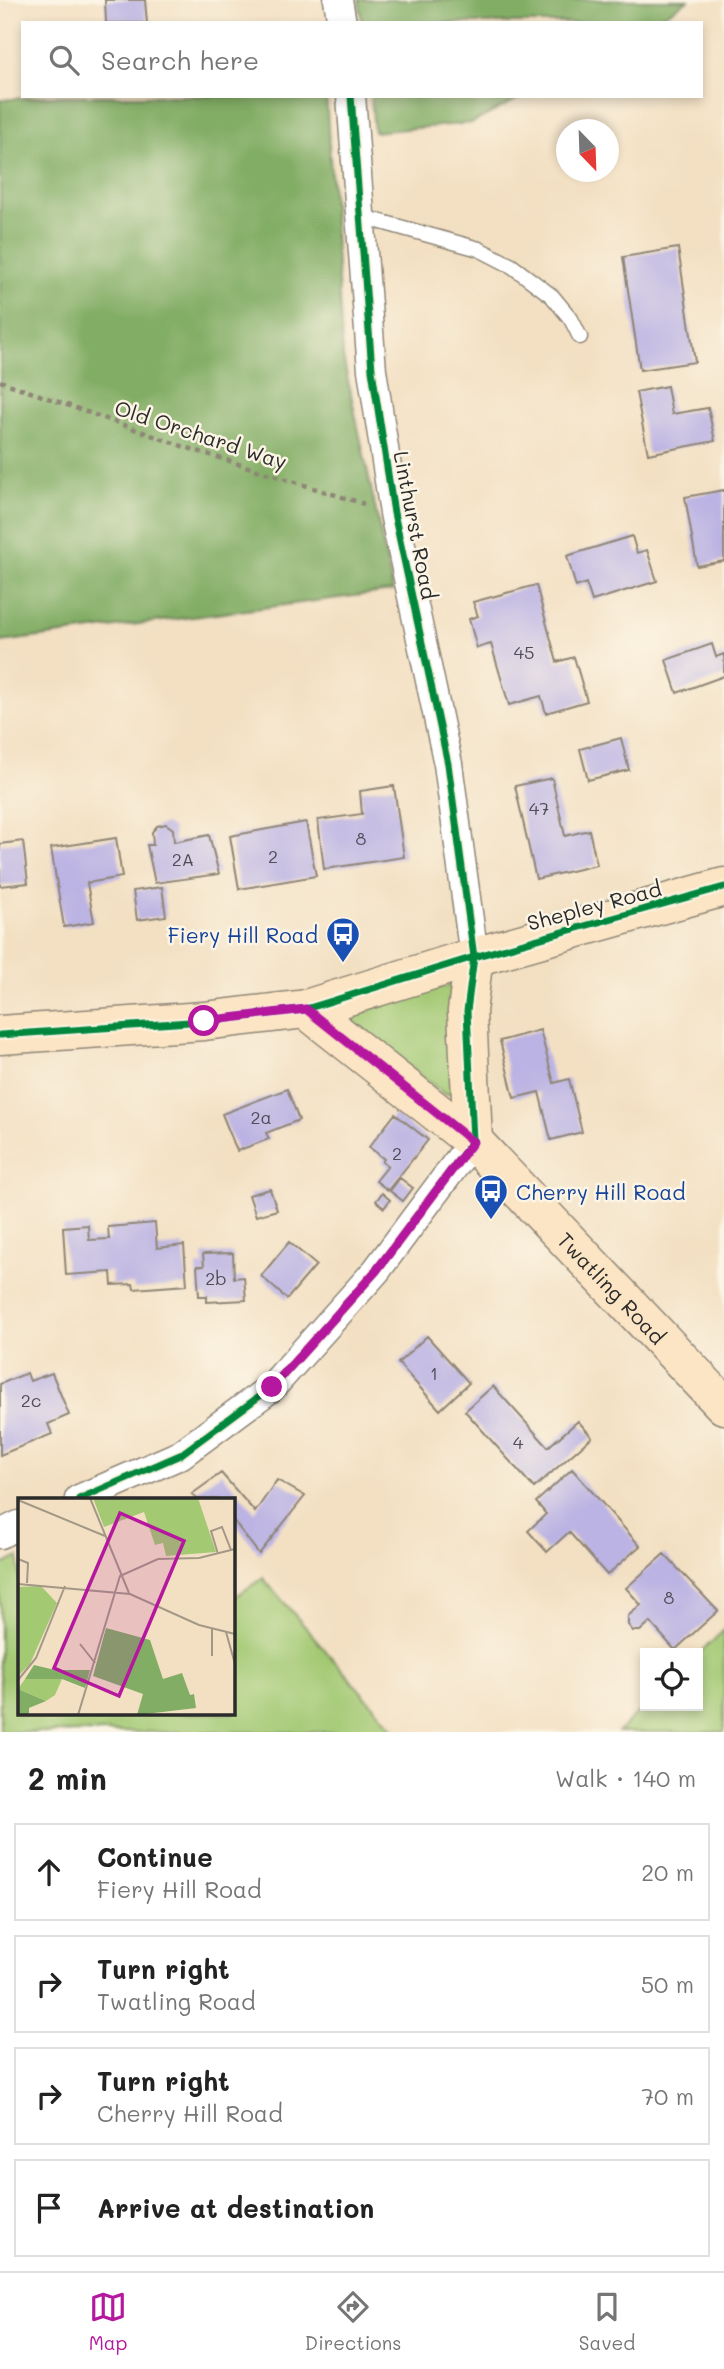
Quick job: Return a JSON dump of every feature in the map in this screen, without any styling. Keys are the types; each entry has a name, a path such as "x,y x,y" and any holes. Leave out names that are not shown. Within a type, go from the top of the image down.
{"street":[{"path":"338,0 342,21"},
{"name":"Linthurst Road","path":"351,98 372,370 394,513 448,764 474,957"},
{"name":"Shepley Road","path":"474,957 724,887"},
{"path":"0,1035 204,1021 306,1009 474,957 467,1011 473,1142 376,1271 272,1387 180,1455 81,1498"},
{"name":"Twatling Road","path":"306,1009 473,1142 724,1405"},
{"path":"0,1534 18,1525"}],"lane":[{"path":"360,216 479,248 501,260 552,296 571,319 580,337"}],"green space":[{"path":"359,0 688,0 655,21 362,21"},
{"path":"326,98 343,357 393,591 0,642 0,100"},
{"path":"371,98 520,98 472,123 374,132"},
{"path":"452,984 454,1093 444,1094 352,1022 352,1013"},
{"path":"18,1557 18,1714 234,1714 234,1597 263,1578 396,1732 0,1732 0,1566"},
{"path":"724,1630 724,1732 618,1732 640,1711 703,1711 703,1650"}],"building":[{"path":"105,0 145,0 147,21 106,21"},
{"path":"678,248 695,362 640,370 623,257"},
{"path":"667,386 672,414 708,408 715,441 648,454 636,392"},
{"path":"724,490 724,561 697,566 685,497"},
{"path":"632,536 637,553 647,550 657,581 592,601 586,583 576,587 567,556"},
{"path":"536,585 557,662 574,657 587,701 546,713 541,696 509,705 491,644 477,648 469,619 478,616 473,602"},
{"path":"712,644 716,657 724,654 724,676 677,693 666,660"},
{"path":"621,738 629,770 588,780 580,749"},
{"path":"552,778 565,836 589,830 597,865 536,879 515,786"},
{"path":"394,786 404,857 324,869 318,820 362,814 360,791"},
{"path":"306,822 316,876 239,889 230,836"},
{"path":"166,824 173,829 174,842 209,835 219,874 155,883 147,845 153,845 152,832 157,826"},
{"path":"116,838 122,877 87,883 94,922 64,927 51,848"},
{"path":"23,841 28,883 0,886 0,844"},
{"path":"162,887 166,916 137,920 133,891"},
{"path":"540,1030 554,1083 569,1079 582,1132 551,1140 539,1092 514,1098 500,1041"},
{"path":"287,1089 299,1120 266,1133 269,1139 237,1151 222,1114"},
{"path":"395,1114 428,1140 388,1190 376,1181 388,1166 382,1162 384,1159 369,1147"},
{"path":"400,1178 413,1188 403,1201 390,1191"},
{"path":"270,1189 277,1210 256,1216 249,1195"},
{"path":"382,1193 390,1200 384,1208 376,1201"},
{"path":"155,1223 157,1248 184,1245 187,1285 134,1289 133,1284 112,1285 111,1272 66,1275 63,1227 88,1225 89,1240 109,1239 108,1227"},
{"path":"289,1242 316,1265 287,1299 261,1276"},
{"path":"233,1253 234,1278 244,1277 246,1300 207,1302 207,1296 199,1296 197,1266 204,1266 203,1254"},
{"path":"427,1336 469,1383 440,1410 398,1363"},
{"path":"27,1373 30,1381 52,1373 69,1415 48,1424 52,1434 0,1455 0,1384"},
{"path":"493,1386 548,1447 578,1421 592,1437 534,1488 465,1411"},
{"path":"572,1469 640,1546 607,1575 569,1532 547,1552 528,1531 546,1514 536,1502"},
{"path":"221,1473 255,1512 277,1480 305,1496 259,1554 234,1521 234,1498 196,1498 192,1494"},
{"path":"664,1554 718,1611 677,1648 673,1648 650,1622 640,1631 633,1631 628,1625 628,1616 641,1605 626,1588"}],"cycle path":[{"path":"81,1498 180,1455 272,1387 376,1271 473,1141 467,1011 474,957 448,764 394,513 372,370 351,98"},
{"path":"0,1035 204,1021 306,1009 474,957 724,887"}],"place":[{"name":"Fiery Hill Road","path":"343,964"},
{"name":"Cherry Hill Road","path":"491,1221"}],"route":[{"path":"204,1021 306,1009 473,1142 376,1271 272,1387"}]}
